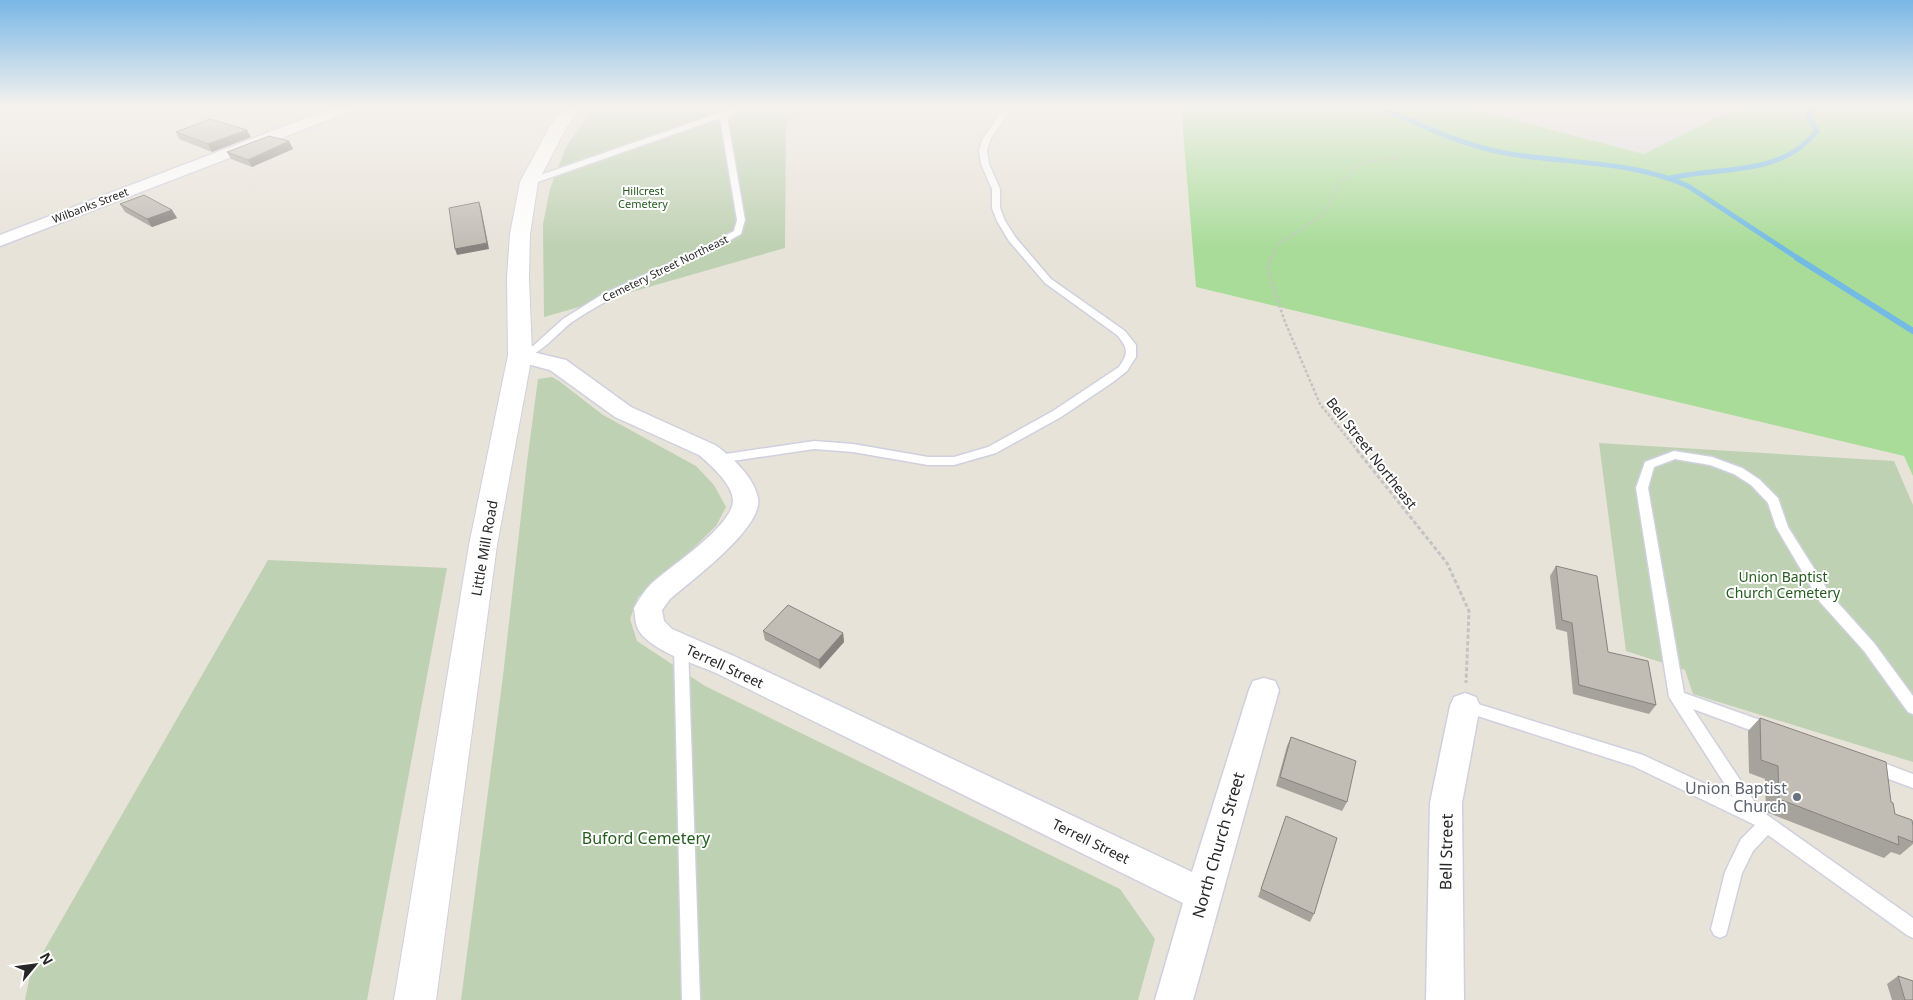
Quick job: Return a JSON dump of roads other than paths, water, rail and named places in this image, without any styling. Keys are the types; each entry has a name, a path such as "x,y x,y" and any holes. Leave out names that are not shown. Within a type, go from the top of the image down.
{"street":[{"name":"Wilbanks Street","path":"0,241 223,154"},
{"name":"Little Mill Road","path":"415,1000 483,545 520,355 518,277 520,234 529,182 544,154"},
{"name":"Terrell Street","path":"520,355 558,365 623,412 707,450 719,459 740,484 746,499 742,517 728,534 660,592 648,608 650,625 662,637 735,669 1203,894"},
{"name":"North Church Street","path":"1174,1000 1203,894 1264,690"},
{"name":"Bell Street","path":"1445,1000 1446,802 1465,706"}],"lane":[{"path":"529,182 608,154"},
{"name":"Cemetery Street Northeast","path":"520,355 537,348 567,321 606,296 738,232 741,220 732,154"},
{"path":"719,459 814,445 853,448 928,461 954,461 992,450 1057,414 1123,369 1131,357 1130,346 1121,333 1048,281 1012,239 1001,221 996,208 996,189 984,154"},
{"path":"1760,820 1677,697 1642,488 1649,465 1674,455 1712,461 1738,471 1755,482 1774,501 1782,527 1825,598 1868,647 1913,708"},
{"path":"681,645 691,1000"},
{"path":"1677,697 1786,736"},
{"path":"1465,706 1637,760 1760,820 1913,929"},
{"path":"1858,761 1913,781"},
{"path":"1720,929 1734,872 1760,820"}],"waterway":[{"path":"1509,154 1621,167 1644,171 1666,178 1688,186 1799,259"},
{"path":"1670,178 1749,167 1768,163 1790,154"},
{"path":"1797,258 1913,331"}],"place":[{"name":"Union Baptist Church","path":"1797,797"}],"park label":[{"name":"Hillcrest Cemetery","path":"643,196"},
{"name":"Union Baptist Church Cemetery","path":"1783,584"},
{"name":"Buford Cemetery","path":"646,838"}]}
